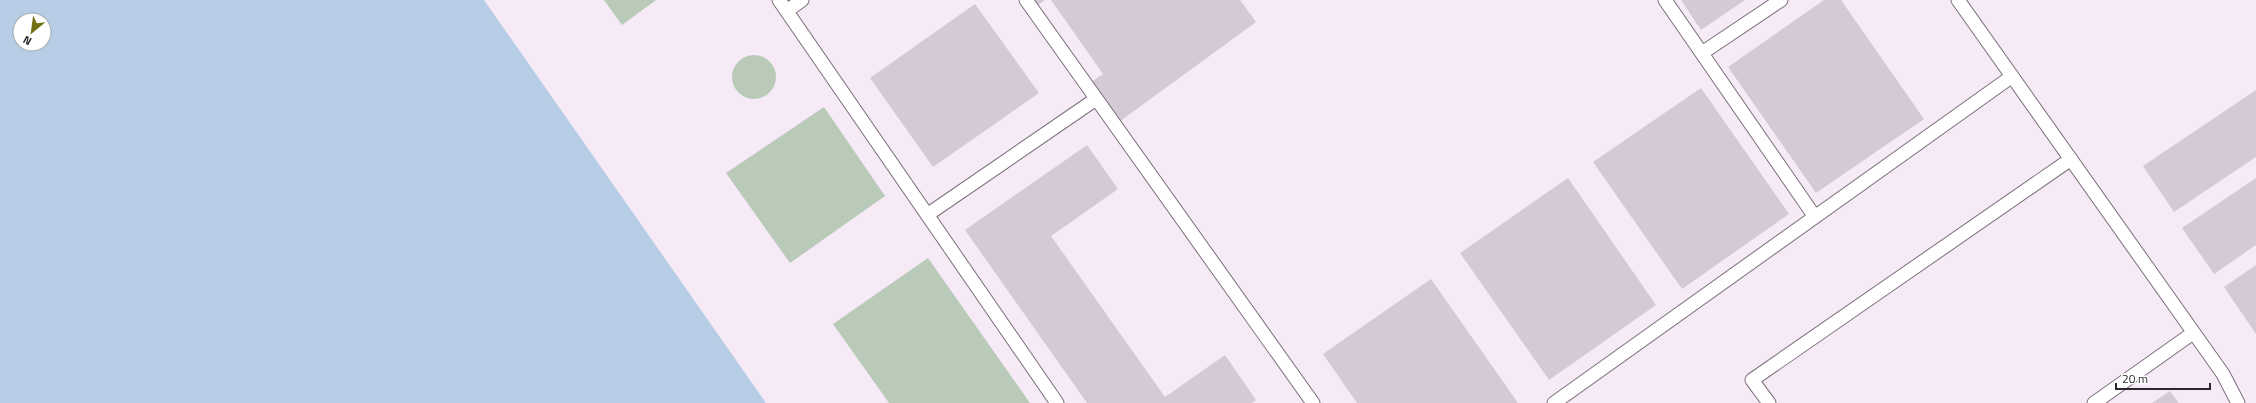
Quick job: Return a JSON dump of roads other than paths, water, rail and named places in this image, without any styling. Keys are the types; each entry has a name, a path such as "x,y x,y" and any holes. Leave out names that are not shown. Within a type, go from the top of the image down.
{"lane":[{"path":"779,0 1057,403"},
{"path":"786,11 802,0"},
{"path":"1026,0 1307,401"},
{"path":"1665,0 1815,217"},
{"path":"1702,53 1781,0"},
{"path":"1958,0 2222,374 2238,403"},
{"path":"1554,403 2011,77"},
{"path":"927,215 1096,98"},
{"path":"1769,403 1752,380 2071,159"},
{"path":"2094,403 2193,333"}],"water":[{"path":"0,0 484,0 766,403 0,403"}]}
